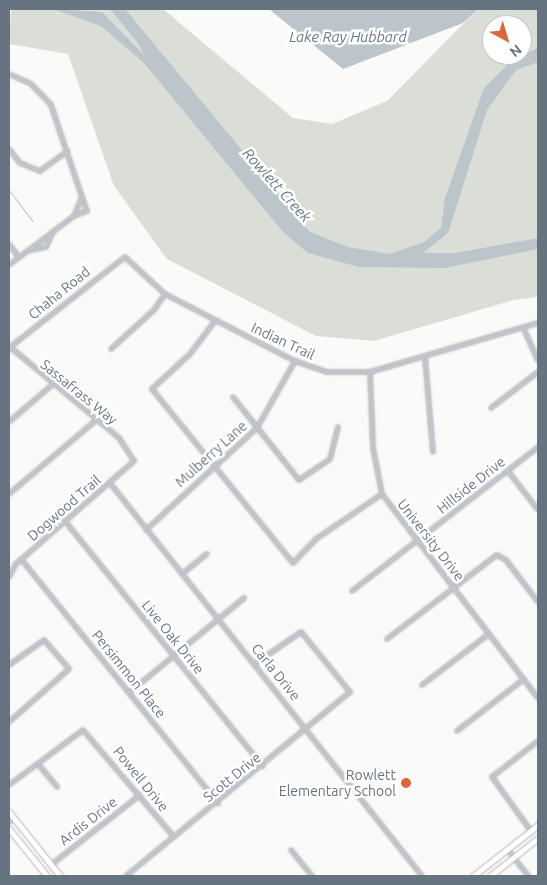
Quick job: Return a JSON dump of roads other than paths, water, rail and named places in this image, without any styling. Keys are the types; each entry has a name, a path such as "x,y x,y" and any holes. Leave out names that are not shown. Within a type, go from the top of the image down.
{"main road":[{"path":"9,812 11,820 60,876"},
{"path":"472,876 538,825"},
{"path":"9,829 45,876"},
{"path":"490,876 538,838"}],"street":[{"path":"9,74 20,76 42,93 62,126 87,211 74,216 9,265"},
{"path":"9,149 20,163 40,171 60,161 68,151"},
{"path":"74,216 82,197"},
{"path":"28,251 46,247 53,232"},
{"path":"9,244 19,258"},
{"name":"Indian Trail","path":"125,257 165,294 295,361 327,372 370,372 538,323"},
{"name":"Chaha Road","path":"10,347 125,257"},
{"path":"111,349 154,310 165,294"},
{"path":"215,321 190,354 152,389 293,563 316,540 382,494"},
{"path":"523,327 538,360"},
{"name":"Sassafrass Way","path":"10,347 94,422 119,438 133,456"},
{"path":"425,357 433,452"},
{"name":"Mulberry Lane","path":"146,530 213,466 257,428 295,361"},
{"name":"University Drive","path":"370,372 373,448 382,494 538,698"},
{"path":"491,408 538,372"},
{"path":"9,422 52,384"},
{"path":"233,397 299,480 330,459 338,427"},
{"path":"9,494 94,422"},
{"name":"Hillside Drive","path":"352,591 538,447"},
{"name":"Dogwood Trail","path":"9,577 22,559 131,464 133,456"},
{"path":"508,471 538,510"},
{"name":"Carla Drive","path":"110,483 146,530 256,663 306,732 422,876"},
{"name":"Live Oak Drive","path":"65,521 264,766"},
{"path":"182,574 207,554"},
{"path":"387,639 500,555 538,602"},
{"name":"Persimmon Place","path":"22,559 218,803"},
{"path":"130,692 244,598"},
{"name":"Scott Drive","path":"126,876 306,732 350,692 305,634 292,634 256,663"},
{"path":"422,685 489,634"},
{"path":"9,665 47,640 68,673 9,722"},
{"path":"457,731 524,680"},
{"name":"Powell Drive","path":"38,764 80,731 90,735 174,837"},
{"path":"531,831 492,777 538,741"},
{"path":"9,785 38,764 57,787"},
{"name":"Ardis Drive","path":"51,865 140,795"},
{"path":"291,850 312,876"},
{"path":"508,850 528,876"}],"water":[{"path":"53,9 102,12 150,61 148,49 139,44 110,9 125,9 310,232 348,247 390,254 424,242 441,228 445,198 484,88 507,65 530,65 516,70 487,110 448,233 423,253 456,253 538,238 538,249 445,268 359,267 308,253 283,232 144,63 101,26"},
{"name":"Lake Ray Hubbard","path":"269,9 478,9 463,23 343,69"},
{"path":"538,48 538,62 532,64 532,51"}],"waterway":[{"name":"Rowlett Creek","path":"140,38 154,66"},
{"path":"9,190 32,221"}],"place":[{"name":"Rowlett Elementary School","path":"406,783"}]}
